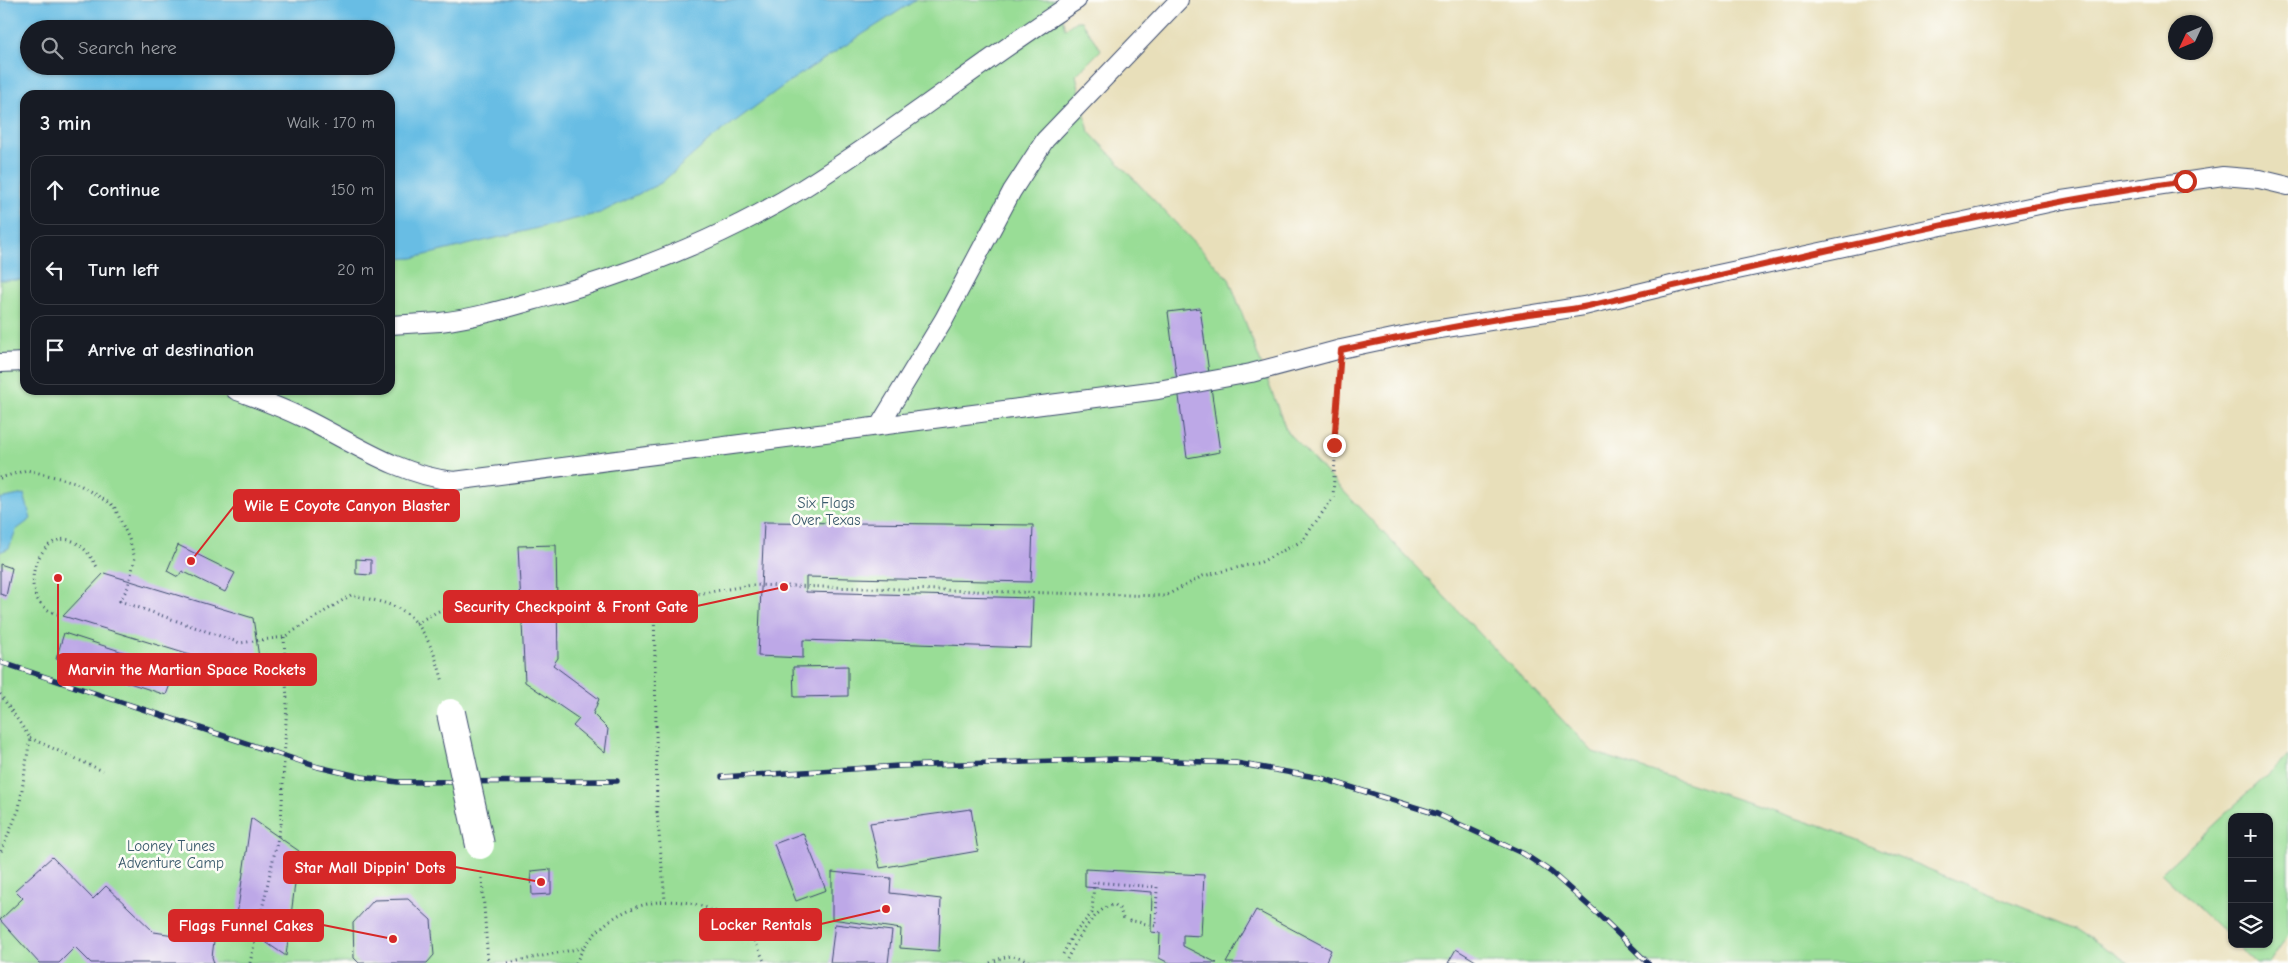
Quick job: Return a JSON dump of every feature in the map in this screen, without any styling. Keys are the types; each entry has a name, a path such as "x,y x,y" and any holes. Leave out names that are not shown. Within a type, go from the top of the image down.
{"street":[{"path":"451,713 480,845"}],"lane":[{"path":"395,325 442,322 500,310 586,286 654,263 745,222 802,189 870,145 1077,0"},
{"path":"879,426 944,318 1012,191 1045,140 1179,0"},
{"path":"247,395 302,418 374,456 408,471 433,479 454,481 1158,390 1251,373 1421,332 1584,306 1709,276 2079,197 2223,176 2258,179 2288,186"},
{"path":"0,363 20,362"}],"path":[{"path":"666,900 657,812 654,601 752,585 1064,595 1165,596 1204,576 1261,562 1302,541 1333,498 1334,445 1341,350"},
{"path":"0,478 27,470 75,482 114,506 129,539 135,558 128,587 120,601 240,643 284,637 351,595 378,602 404,612 416,623 435,654 451,713"},
{"path":"43,544 58,539 74,542 84,548 97,567"},
{"path":"416,623 454,602 489,593"},
{"path":"34,601 47,612 58,614"},
{"path":"250,963 281,824 286,701 284,637"},
{"path":"0,694 30,738 103,771"},
{"path":"0,854 19,809 30,738"},
{"path":"480,845 488,963"},
{"path":"1063,954 1072,936 1092,913 1094,882 1157,887 1156,926 1142,924 1137,921 1130,921 1129,923"},
{"path":"576,963 582,948 604,923 633,906 666,900 698,903 728,917 752,939 766,963"},
{"path":"1067,959 1078,938 1103,909 1115,906 1120,909 1124,922"},
{"path":"508,963 582,948"},
{"path":"990,963 1004,956 1020,956 1032,963"}],"green space":[{"name":"Six Flags Over Texas","path":"0,0 1058,0 1065,29 1076,21 1081,21 1101,50 1076,75 1089,132 1229,279 1287,432 1593,752 1835,831 2078,930 2129,963 0,963"},
{"path":"2288,756 2288,935 2269,963 2256,963 2240,948 2273,948 2273,813 2228,813 2228,936 2161,873"}],"water":[{"path":"0,0 916,0 790,81 711,139 661,183 600,213 413,258 395,259 395,90 20,90 20,280 0,280"},
{"path":"24,494 31,519 16,530 9,548 0,552 0,499"}],"building":[{"path":"1200,308 1220,452 1187,458 1168,312"},
{"path":"764,522 1033,525 1031,582 806,577 806,592 1033,598 1031,648 803,640 803,658 758,656"},
{"path":"178,545 235,573 225,592 182,571 178,577 167,571"},
{"path":"556,545 558,658 553,665 599,699 593,714 608,729 605,753 573,726 579,719 525,682 518,546"},
{"path":"356,559 371,560 371,575 356,574"},
{"path":"0,564 12,568 6,596 0,594"},
{"path":"104,573 253,618 262,677 63,616"},
{"path":"64,633 176,669 166,695 56,659"},
{"path":"848,666 848,696 794,697 793,667"},
{"path":"971,809 978,851 880,868 870,823"},
{"path":"251,818 299,851 286,956 236,922"},
{"path":"803,833 826,890 796,901 774,844"},
{"path":"52,857 93,899 106,886 154,932 214,941 212,957 214,963 91,963 75,947 59,963 39,963 0,920 23,898 15,890"},
{"path":"551,869 551,894 532,895 531,871"},
{"path":"1085,869 1204,875 1201,936 1183,935 1183,946 1217,963 1169,963 1159,958 1160,933 1151,932 1152,892 1085,887"},
{"path":"832,872 891,878 890,893 941,899 939,951 900,948 901,929 832,919"},
{"path":"408,899 431,920 434,955 427,963 359,963 354,958 353,923 374,900"},
{"path":"1256,910 1331,950 1325,963 1226,963"},
{"path":"835,924 892,931 888,963 830,963"},
{"path":"1456,949 1479,963 1448,963"}],"railway":[{"path":"0,662 318,767 362,777 398,782 617,781"},
{"path":"722,777 899,766 1115,759 1236,763 1321,778 1437,814 1524,854 1551,872 1598,914 1648,963"}],"place":[{"name":"Wile E Coyote Canyon Blaster","path":"191,561"},
{"name":"Marvin the Martian Space Rockets","path":"58,578"},
{"name":"Security Checkpoint & Front Gate","path":"784,587"},
{"name":"Star Mall Dippin' Dots","path":"541,882"},
{"name":"Locker Rentals","path":"886,909"},
{"name":"Flags Funnel Cakes","path":"393,939"}],"route":[{"path":"1334,445 1341,350 1421,332 1584,306 1709,276 2062,200 2185,181"}],"park label":[{"name":"Looney Tunes Adventure Camp","path":"171,854"}]}
